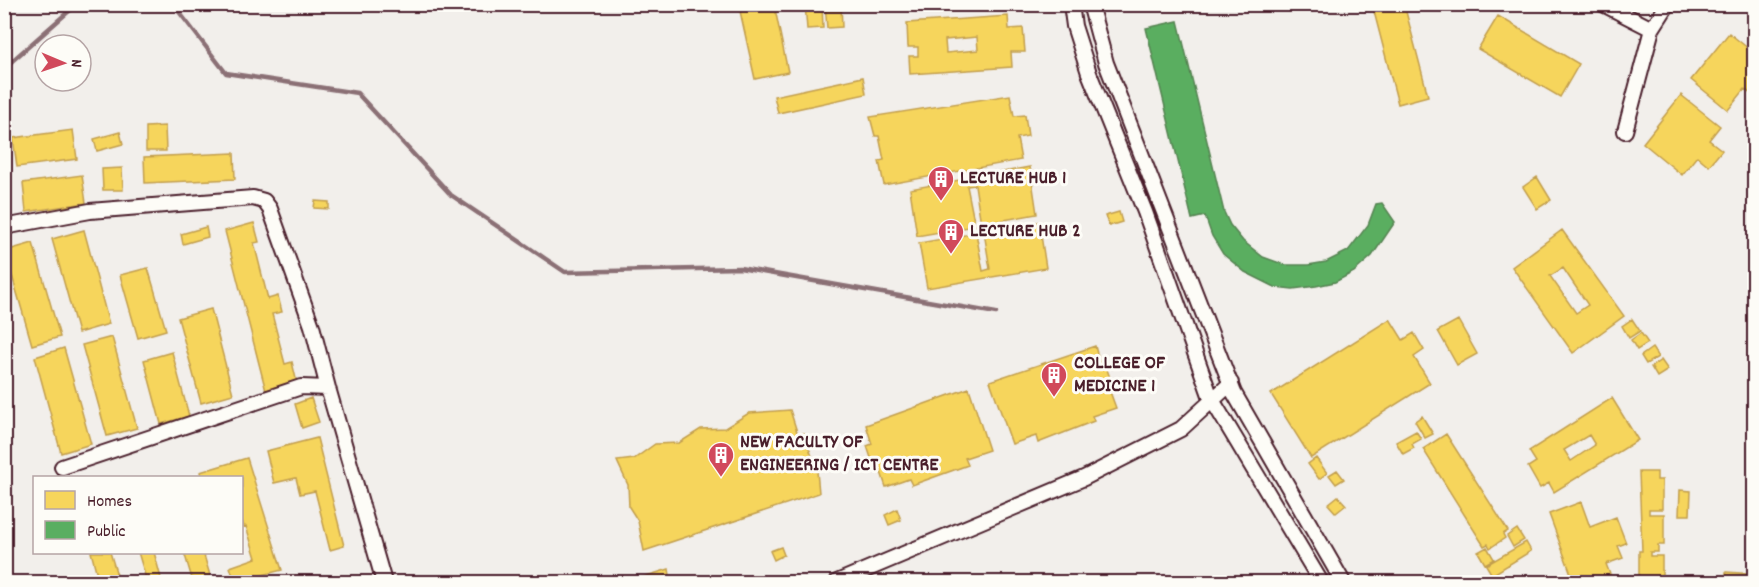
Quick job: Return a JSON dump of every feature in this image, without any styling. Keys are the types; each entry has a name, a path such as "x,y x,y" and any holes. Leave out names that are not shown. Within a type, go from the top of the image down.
{"street":[{"path":"1071,4 1074,26 1089,73 1145,212 1211,398 1321,582"},
{"path":"1090,4 1106,63 1234,393 1342,582"},
{"path":"1603,4 1652,29"},
{"path":"1625,132 1652,29 1668,4"},
{"path":"4,227 90,211 253,198 264,201 270,209 312,326 384,582"},
{"path":"837,582 1084,478 1181,429 1211,398 1231,383"},
{"path":"62,467 301,387 328,388"}],"building: Homes":[{"path":"774,4 788,72 755,79 740,11"},
{"path":"805,4 822,4 823,28 807,29"},
{"path":"825,4 841,4 842,27 827,28"},
{"path":"1372,4 1404,4 1428,96 1398,104"},
{"path":"1008,16 1009,29 1023,28 1025,52 1011,52 1012,67 910,74 909,56 918,56 918,47 908,47 907,23","holes":["977,37 978,50 946,53 945,40"]},
{"path":"1498,16 1579,64 1560,97 1478,49"},
{"path":"1729,33 1754,53 1754,94 1753,96 1745,89 1728,110 1691,80"},
{"path":"863,77 866,94 778,113 774,96"},
{"path":"1010,95 1014,116 1025,115 1028,136 1017,138 1021,160 884,185 879,161 884,160 879,136 875,136 870,117"},
{"path":"1681,95 1720,126 1709,140 1722,150 1709,166 1697,156 1682,175 1643,143"},
{"path":"165,126 166,151 146,151 146,127"},
{"path":"73,130 77,159 17,167 13,138"},
{"path":"120,132 123,144 97,151 94,139"},
{"path":"234,153 235,179 145,183 144,157"},
{"name":"LECTURE HUB 1","path":"1030,167 1037,214 981,224 975,185 967,186 975,226 917,236 910,189"},
{"path":"122,168 123,190 103,190 102,169"},
{"path":"82,175 86,203 26,212 23,183"},
{"path":"1537,177 1551,200 1537,209 1523,187"},
{"path":"315,201 329,202 329,209 314,208"},
{"path":"1119,212 1122,222 1109,226 1105,216"},
{"name":"LECTURE HUB 2","path":"1039,222 1046,268 927,288 919,243 976,233 983,271 990,269 984,232"},
{"path":"254,223 259,242 254,243 268,299 278,296 282,312 272,314 285,364 292,362 297,383 266,391 225,231"},
{"path":"206,227 208,237 183,244 181,234"},
{"path":"84,230 109,324 78,333 52,239"},
{"path":"1562,230 1624,316 1573,353 1512,267","holes":["1563,268 1588,305 1576,313 1550,276"]},
{"path":"33,243 60,337 32,345 5,251"},
{"path":"148,268 166,330 138,338 120,275"},
{"path":"211,309 233,394 201,403 178,318"},
{"path":"1390,319 1403,340 1414,333 1424,350 1414,357 1430,383 1311,458 1271,394"},
{"path":"1632,319 1640,331 1629,338 1622,326"},
{"path":"1458,320 1477,354 1457,365 1438,331"},
{"path":"1641,333 1648,343 1637,350 1631,340"},
{"path":"112,337 137,428 107,436 82,345"},
{"name":"COLLEGE OF MEDICINE 1","path":"1095,346 1100,365 1105,364 1113,386 1109,389 1116,408 1092,416 1094,421 1038,443 1036,436 1012,444 990,381"},
{"path":"64,348 91,444 61,453 35,357"},
{"path":"1652,348 1658,357 1646,364 1641,356"},
{"path":"172,352 189,416 161,424 144,360"},
{"path":"1661,360 1668,370 1657,377 1651,367"},
{"path":"969,388 989,450 965,458 968,465 912,485 909,479 886,487 880,469 875,470 867,446 872,444 866,425"},
{"path":"311,398 319,422 302,428 295,404"},
{"path":"1612,398 1638,440 1554,492 1549,483 1540,488 1528,467 1536,462 1529,451","holes":["1589,435 1595,445 1571,461 1564,450"]},
{"name":"NEW FACULTY OF ENGINEERING / ICT CENTRE","path":"790,410 798,435 804,433 817,471 819,493 644,551 638,521 629,507 628,485 617,461 634,459 655,444 679,443 701,429 725,428 749,413"},
{"path":"1422,416 1433,434 1425,438 1415,421"},
{"path":"1416,431 1421,439 1412,444 1414,448 1403,454 1396,442"},
{"path":"1446,434 1508,531 1503,534 1505,538 1490,548 1488,544 1484,546 1423,449"},
{"path":"317,438 344,546 330,550 315,491 300,494 296,478 274,483 266,451"},
{"path":"247,458 282,570 235,582 230,567 256,558 246,526 244,527 243,524 243,476 201,476 200,472"},
{"path":"1316,458 1327,473 1319,479 1308,464"},
{"path":"1337,470 1344,479 1336,484 1329,475"},
{"path":"1639,472 1657,472 1657,480 1662,480 1662,509 1649,509 1649,514 1664,514 1664,545 1658,545 1658,552 1650,552 1650,556 1662,556 1662,582 1639,582 1639,551 1642,551"},
{"path":"1680,490 1691,491 1690,515 1679,515"},
{"path":"1338,496 1346,505 1336,513 1328,504"},
{"path":"1581,502 1590,527 1616,517 1626,543 1618,546 1623,558 1606,564 1613,582 1574,582 1549,514"},
{"path":"897,509 901,520 889,525 885,515"},
{"path":"1517,529 1524,540 1513,547 1507,536"},
{"path":"1526,542 1531,551 1492,575 1486,565"},
{"path":"781,547 784,555 774,560 770,551"},
{"path":"1487,547 1494,559 1485,564 1478,552"},
{"path":"92,554 111,554 119,582 99,582"},
{"path":"139,554 155,554 162,582 147,582"},
{"path":"185,554 204,554 212,582 193,582"},
{"path":"669,569 670,575 645,582 643,577"},
{"path":"1726,572 1754,574 1753,582 1726,582"}],"building: Public":[{"path":"1178,21 1224,212 1230,225 1243,241 1263,257 1285,265 1308,265 1326,262 1348,251 1368,225 1376,204 1382,203 1395,222 1372,256 1354,272 1335,282 1316,286 1293,289 1275,287 1245,272 1223,254 1212,236 1205,216 1192,219 1146,28"}],"waterway":[{"path":"4,68 77,4"},
{"path":"173,4 226,73 357,93 451,195 565,272 740,268 996,313"}],"place":[{"name":"LECTURE HUB 1","path":"941,202"},
{"name":"LECTURE HUB 2","path":"951,255"},
{"name":"COLLEGE OF MEDICINE 1","path":"1054,398"},
{"name":"NEW FACULTY OF ENGINEERING / ICT CENTRE","path":"721,478"}]}
